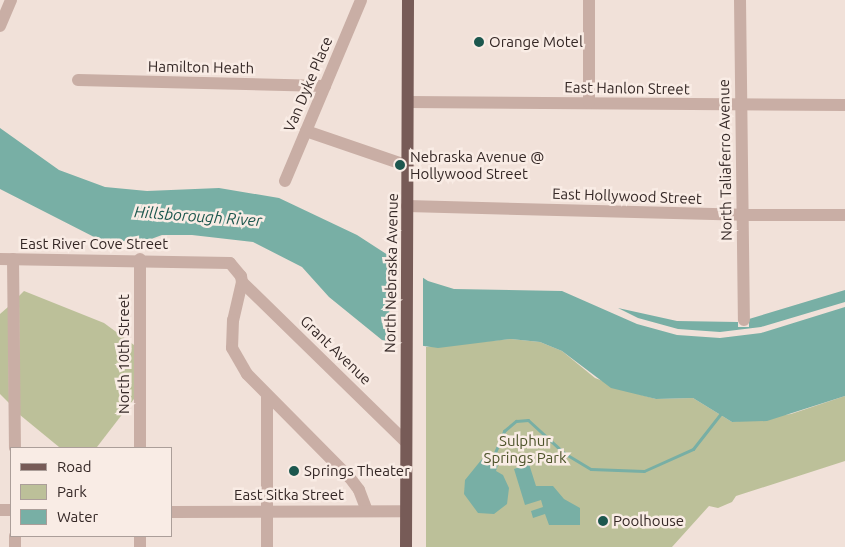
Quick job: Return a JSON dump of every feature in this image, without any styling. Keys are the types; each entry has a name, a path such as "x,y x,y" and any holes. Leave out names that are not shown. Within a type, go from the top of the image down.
{"main road":[{"name":"North Nebraska Avenue","path":"406,547 408,0"}],"street":[{"path":"0,26 11,0"},
{"name":"Van Dyke Place","path":"285,181 361,0"},
{"path":"588,103 589,0"},
{"name":"North Taliaferro Avenue","path":"740,0 744,320"},
{"name":"Hamilton Heath","path":"78,80 325,86"},
{"name":"East Hanlon Street","path":"409,102 845,105"},
{"path":"306,131 408,166"},
{"name":"East Hollywood Street","path":"407,206 742,215 845,215"},
{"path":"6,259 15,447"},
{"name":"East River Cove Street","path":"6,259 140,259 230,263 241,276 242,282"},
{"name":"North 10th Street","path":"140,259 140,447"},
{"path":"242,282 233,320 232,348 247,374 350,478 367,511"},
{"name":"Grant Avenue","path":"242,282 406,442"},
{"path":"267,396 267,547"},
{"name":"East Sitka Street","path":"172,512 406,511"}],"green space":[{"path":"24,291 104,323 134,345 134,399 97,447 59,447 20,415 19,296"},
{"path":"8,307 9,403 0,394 0,314"},
{"name":"Sulphur Springs Park","path":"511,339 540,342 562,351 595,378 638,394 656,399 693,398 732,422 791,414 845,396 845,461 736,496 732,502 718,508 709,506 672,547 426,547 426,347"}],"water":[{"name":"Hillsborough River","path":"0,128 59,170 105,187 147,191 219,188 279,198 357,235 428,281 454,289 562,291 637,324 677,335 720,338 761,333 845,307 845,396 767,421 732,422 693,398 656,399 611,388 562,351 540,342 511,339 438,348 382,340 329,297 302,267 253,242 192,235 162,235 143,242 100,240 0,189"},
{"path":"845,290 845,302 761,327 720,332 678,329 638,318 618,308 677,321 738,322 738,327 749,327 749,319"},
{"path":"482,459 498,465 496,471 503,475 509,488 507,504 494,514 478,513 464,494 465,480"},
{"path":"529,464 536,486 553,486 564,499 580,508 580,525 549,525 545,514 533,518 531,511 543,507 541,500 525,505 514,469"}],"pier":[{"path":"390,255 423,275 423,349 389,344"}],"waterway":[{"path":"491,462 504,431 516,421 528,420 564,453 591,469 644,471 693,449 722,412"}],"place":[{"name":"Orange Motel","path":"479,42"},
{"name":"Nebraska Avenue @ Hollywood Street","path":"400,165"},
{"name":"Springs Theater","path":"294,471"},
{"name":"Poolhouse","path":"603,521"}]}
